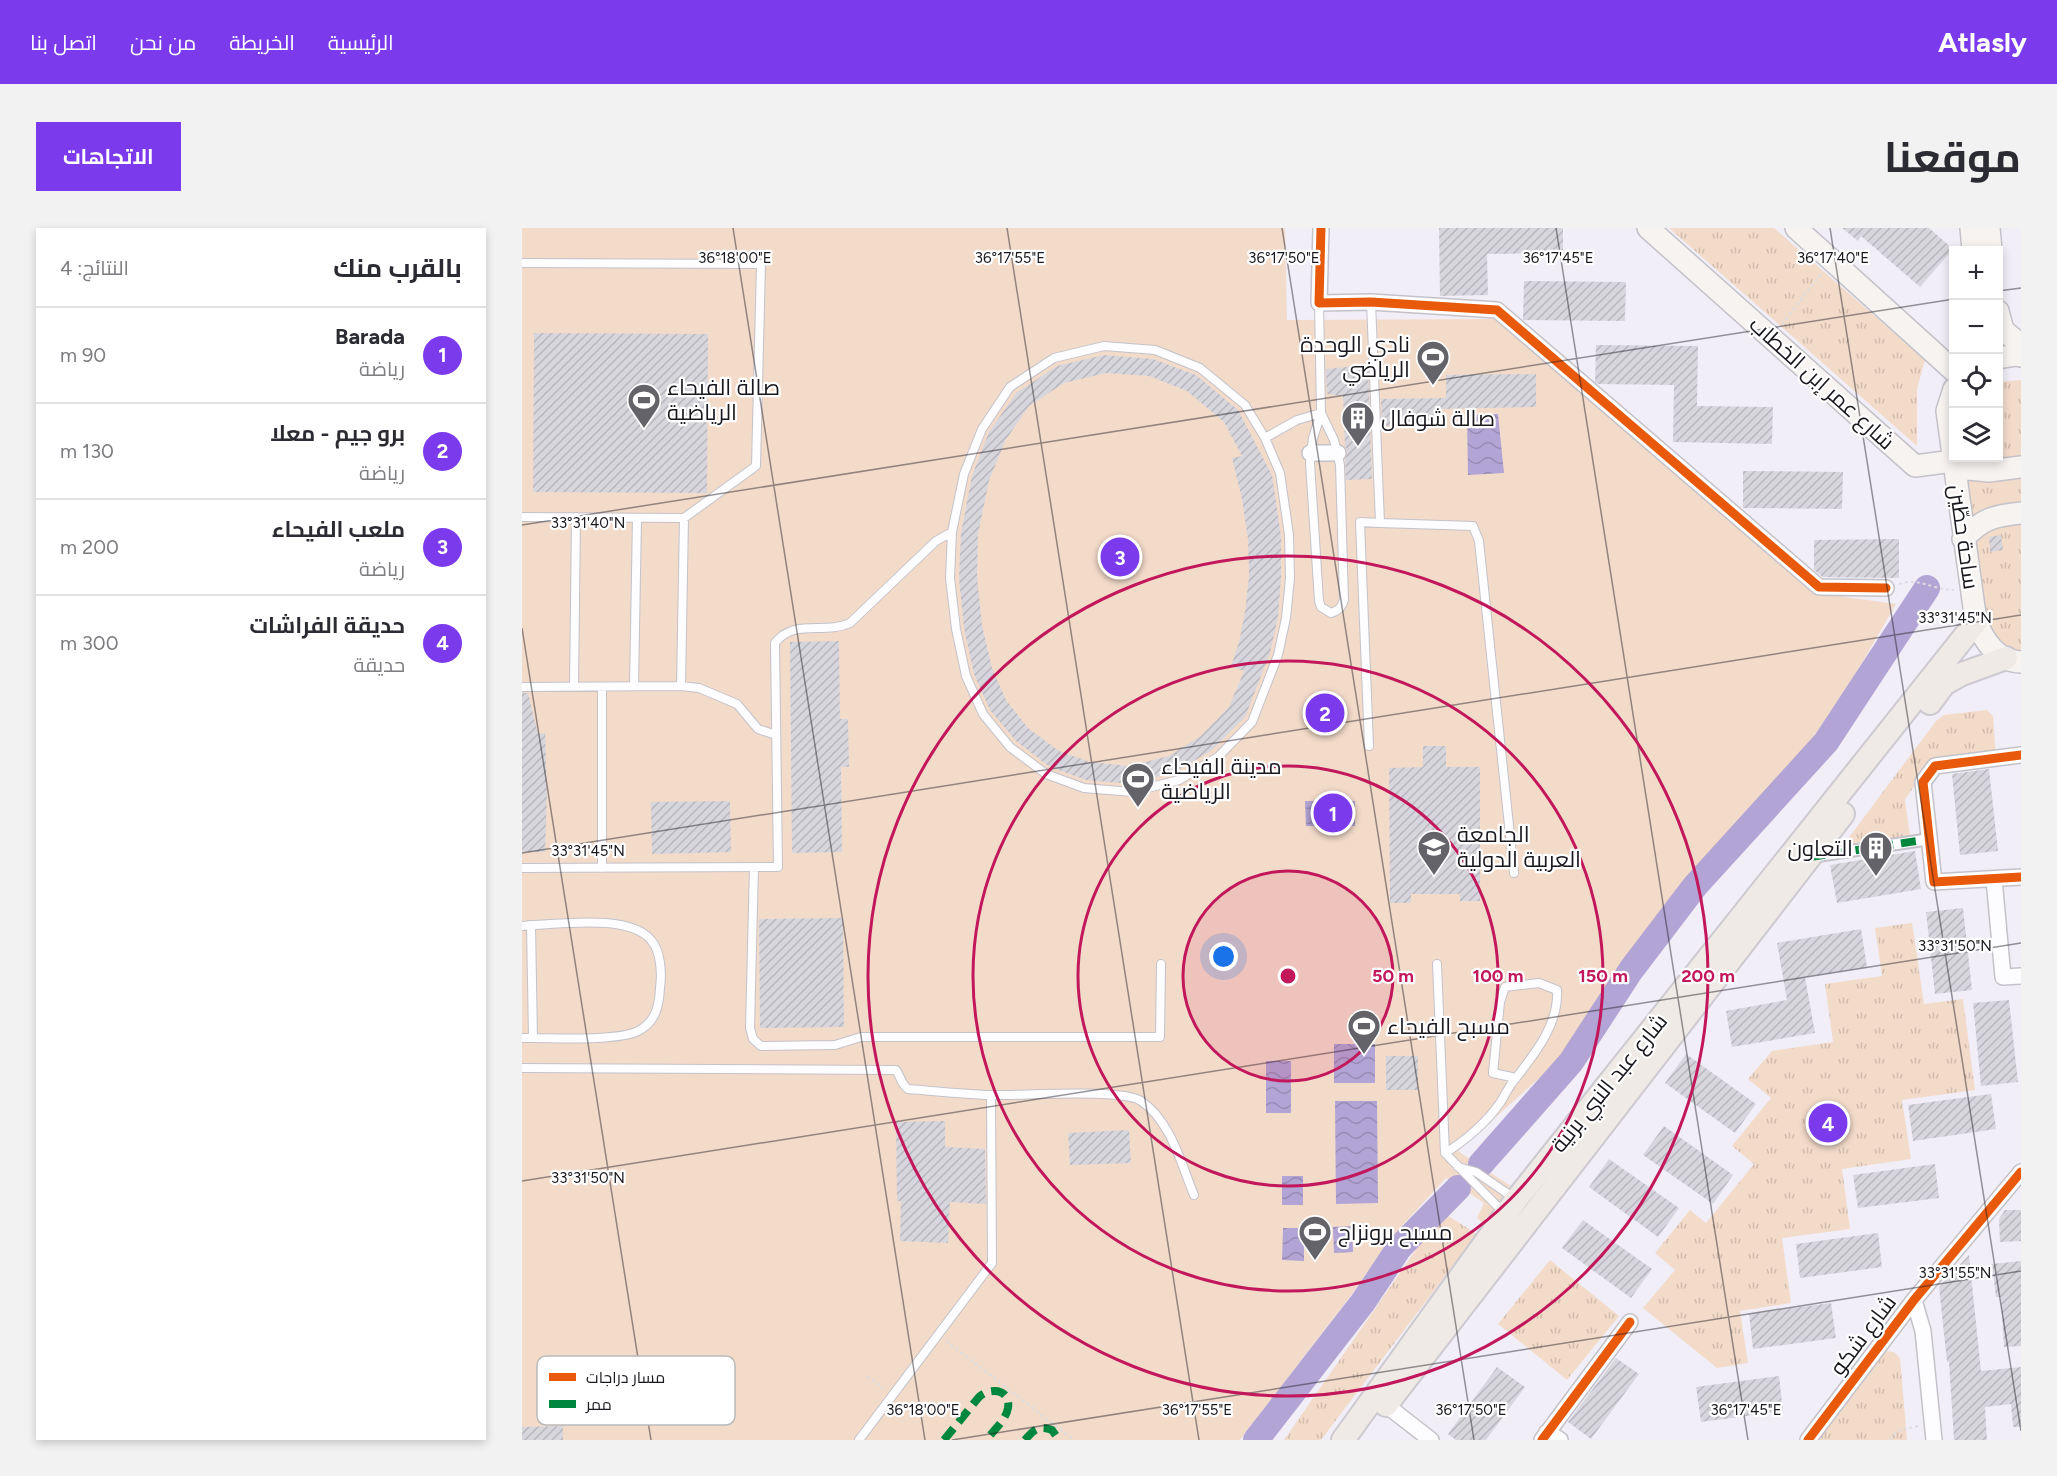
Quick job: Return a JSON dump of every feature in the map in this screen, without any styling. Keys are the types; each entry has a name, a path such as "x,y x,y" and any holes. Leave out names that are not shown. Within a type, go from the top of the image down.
{"main road":[{"name":"شارع عمر إبن الخطاب","path":"1648,228 1915,466 1949,462"},
{"path":"1796,228 1949,367"},
{"path":"1971,228 1973,246"},
{"path":"1989,228 1991,246"},
{"path":"2003,330 2021,345"},
{"path":"2003,357 2021,356"},
{"name":"ساحة حطّين","path":"1949,403 1947,411 1949,428"},
{"name":"ساحة حطّين","path":"1953,462 1976,622 1989,647 2013,660 2021,678"},
{"name":"شارع عمر إبن الخطاب","path":"1955,462 1968,469 1989,471 2021,467"},
{"path":"1963,539 1976,526 1988,519 2021,513"},
{"name":"شارع عبد النبي برنية","path":"1343,1440 1511,1207 1976,622"},
{"name":"شارع عبد النبي برنية","path":"1360,1440 1944,684 1962,674 2013,660"}],"street":[{"path":"1321,228 1318,303 1371,302 1497,310 1819,587 1886,588"},
{"path":"1310,453 1338,453"},
{"path":"2021,755 1935,766 1923,782 1934,882 2021,877"},
{"path":"1810,857 1930,839"},
{"path":"1994,879 2003,977 2021,976"},
{"name":"شارع شكو","path":"1808,1440 1914,1300 2021,1172"},
{"path":"1914,1300 1923,1331 1934,1440"},
{"path":"1550,1437 1630,1322"},
{"path":"1386,1406 1431,1440"}],"lane":[{"path":"522,263 761,264 756,466 684,518 522,517"},
{"path":"1371,302 1380,523"},
{"path":"1318,303 1321,413 1310,453 1319,601 1321,607 1331,613 1342,607 1344,600 1340,465 1338,453 1321,413"},
{"path":"1104,346 1155,350 1200,368 1245,405 1265,438 1280,473 1289,536 1290,578 1286,618 1278,655 1252,722 1218,757 1179,780 1132,792 1084,788 1046,774 1010,747 983,714 966,676 956,630 951,579 952,532 964,474 982,429 1010,387 1053,358 1104,346"},
{"path":"1265,438 1297,420 1321,413"},
{"path":"574,687 576,517"},
{"path":"634,686 637,518"},
{"path":"681,686 684,518"},
{"path":"1369,746 1360,522 1473,526 1479,541 1514,873"},
{"path":"522,868 778,867 775,643 789,631 801,628 840,627 850,623 936,541 952,532"},
{"path":"522,687 681,686 699,688 737,704 758,729 776,735"},
{"path":"602,687 602,868"},
{"path":"754,867 750,1028 753,1039 761,1046 835,1045 861,1037 1160,1037 1161,964"},
{"path":"522,926 596,923 638,929 653,941 659,957 661,977 656,1014 649,1024 637,1032 600,1037 522,1038"},
{"path":"531,925 533,1038"},
{"path":"1437,964 1445,1153 1458,1167 1511,1207"},
{"path":"1445,1153 1470,1134 1499,1104 1547,1032 1558,1004 1557,990 1539,983 1505,987 1500,1002 1494,1073 1516,1078"},
{"path":"522,1068 896,1070 902,1084 908,1089 991,1095 1117,1094 1139,1099 1155,1112 1170,1135 1194,1196"},
{"path":"859,1440 992,1263 991,1095"},
{"path":"1458,1167 1476,1172 1511,1207"}],"path":[{"path":"1771,338 1832,260"},
{"path":"1886,588 1911,579 1942,590 1971,590"},
{"path":"938,1335 1074,1440"},
{"path":"867,1376 893,1396"},
{"path":"1890,1440 1897,1431 1932,1422"}],"green space":[{"name":"مدينة الفيحاء الرياضية","path":"522,228 1285,228 1287,320 1500,319 1817,593 1896,604 1819,737 1688,880 1623,964 1564,1056 1458,1151 1512,1187 1483,1223 1477,1218 1484,1203 1446,1178 1389,1240 1352,1294 1240,1440 522,1440"},
{"path":"1669,228 1774,228 1925,360 1917,389 1917,446"},
{"path":"2021,380 2021,459 2003,461 2003,382"},
{"path":"2021,475 2021,503 1988,507 1966,520 1962,482"},
{"path":"2021,519 2021,655 1991,649 1974,545 1979,529"},
{"path":"1987,710 1993,716 1996,756 1930,762 1905,800 1910,836 1841,848 1936,721 1944,715"},
{"path":"1912,923 1924,1004 1963,999 1975,1090 1902,1100 1911,1159 1842,1169 1850,1229 1782,1238 1791,1303 1740,1311 1748,1363 1717,1368 1643,1308 1675,1270 1655,1253 1690,1210 1706,1223 1754,1164 1732,1146 1771,1098 1748,1079 1772,1051 1833,1042 1825,984 1882,976 1875,928"},
{"path":"1442,1212 1477,1234 1321,1440 1284,1440"},
{"path":"1550,1260 1619,1316 1567,1380 1498,1324"},
{"path":"1885,1351 1894,1352 1900,1358 1907,1440 1813,1440 1878,1354"}],"water":[{"path":"1498,414 1504,473 1468,475 1467,415"},
{"path":"1305,801 1355,801 1355,826 1306,826"},
{"path":"1334,1044 1375,1044 1375,1083 1334,1083"},
{"path":"1266,1061 1291,1061 1291,1113 1266,1113"},
{"path":"1335,1101 1377,1101 1378,1203 1336,1204"},
{"path":"1282,1176 1303,1176 1303,1205 1282,1205"},
{"path":"1352,1226 1353,1252 1334,1253 1333,1227"},
{"path":"1283,1228 1304,1228 1304,1261 1282,1260"}],"building":[{"path":"1439,228 1563,228 1563,253 1487,254 1488,295 1440,296"},
{"path":"1842,228 1929,228 1950,246 1949,254 1920,287 1861,236 1858,241"},
{"path":"1524,281 1626,282 1625,321 1523,320"},
{"path":"534,333 708,334 707,493 533,492"},
{"path":"1596,345 1698,346 1697,406 1773,407 1772,444 1673,442 1674,385 1598,384 1595,382"},
{"path":"1104,355 1153,359 1196,375 1238,410 1272,475 1281,536 1278,617 1270,653 1245,717 1212,750 1176,772 1131,784 1086,780 1050,767 1016,741 990,710 974,674 964,628 959,578 961,533 972,476 989,432 1016,393 1057,366","holes":["1106,373 1149,376 1187,391 1224,422 1242,456 1232,458 1242,499 1248,539 1249,576 1245,612 1231,666 1244,671 1229,707 1201,736 1169,756 1129,766 1090,762 1059,751 1028,728 1006,700 992,668 982,625 977,577 978,534 989,481 1005,441 1029,406 1064,383"]},
{"name":"صالة شوفال","path":"1368,365 1372,479 1346,480 1345,459 1348,452 1345,446 1343,396 1327,394 1326,369"},
{"path":"1536,374 1536,407 1438,409 1438,425 1382,426 1381,399 1446,398 1446,375"},
{"path":"1743,471 1843,472 1842,509 1743,508"},
{"path":"2001,535 2003,550 1990,552 1989,537"},
{"path":"1899,539 1899,578 1823,577 1814,570 1814,540"},
{"path":"839,641 840,719 848,719 849,767 841,767 842,852 792,853 790,642"},
{"path":"522,693 528,693 538,734 545,733 547,792 545,852 522,852"},
{"path":"1423,746 1446,746 1446,767 1480,767 1480,901 1460,901 1460,894 1411,894 1411,903 1390,903 1389,768 1423,767"},
{"path":"1989,769 1998,851 1960,855 1952,774"},
{"path":"730,801 731,852 652,854 651,802"},
{"name":"التعاون","path":"1915,851 1921,889 1837,903 1830,865"},
{"path":"1963,908 1972,990 1935,994 1926,912"},
{"path":"843,918 844,1027 760,1028 759,919"},
{"path":"1861,929 1867,967 1805,977 1815,1033 1732,1047 1726,1011 1787,1000 1777,943"},
{"path":"2009,1000 2018,1082 1981,1086 1973,1003"},
{"path":"1686,1054 1756,1104 1735,1133 1665,1083"},
{"path":"1386,1056 1418,1056 1418,1090 1386,1090"},
{"path":"1991,1094 1996,1129 1913,1141 1908,1105"},
{"path":"945,1121 945,1147 985,1149 986,1204 950,1202 948,1243 900,1241 901,1201 897,1201 896,1122"},
{"path":"1664,1126 1733,1175 1713,1204 1643,1155"},
{"path":"1129,1130 1131,1163 1070,1165 1068,1133"},
{"path":"1609,1159 1679,1208 1658,1237 1589,1187"},
{"path":"1935,1164 1939,1198 1858,1208 1853,1175"},
{"path":"2005,1210 2021,1210 2021,1241 2000,1242 1999,1219"},
{"path":"1583,1220 1652,1269 1631,1298 1562,1248"},
{"path":"1878,1233 1882,1267 1800,1278 1796,1244"},
{"path":"1969,1255 1981,1371 2021,1367 2021,1427 2013,1427 2011,1404 1985,1407 1987,1440 1954,1440 1949,1362 1947,1362 1939,1287"},
{"path":"2021,1261 2021,1346 2004,1347 2001,1297 1996,1297 1992,1264"},
{"path":"1831,1303 1836,1338 1753,1349 1749,1314"},
{"path":"1616,1358 1639,1374 1591,1439 1568,1422"},
{"path":"1497,1367 1525,1387 1486,1440 1456,1440 1448,1434"},
{"path":"1779,1376 1783,1411 1701,1422 1696,1387"},
{"path":"563,1426 563,1440 522,1440 522,1427"}],"waterway":[{"path":"1481,1164 1571,1062 1631,970 1695,886 1826,742 1927,588"},
{"path":"1256,1440 1363,1302 1399,1248 1458,1188"}],"marked path":[{"path":"1810,857 1930,839"},
{"path":"944,1440 979,1397 989,1392 999,1392 1006,1397 1007,1412 986,1440"},
{"path":"1025,1440 1040,1428 1052,1430 1059,1440"}],"cycle path":[{"path":"1321,228 1319,303 1371,302 1497,310 1819,587 1886,588"},
{"path":"2021,755 1935,766 1923,782 1934,882 2021,877"},
{"path":"1808,1440 1914,1300 2021,1172"},
{"path":"1542,1440 1630,1322"}],"place":[{"name":"نادي الوحدة الرياضي","path":"1433,386"},
{"name":"صالة الفيحاء الرياضية","path":"644,429"},
{"name":"صالة شوفال","path":"1358,447"},
{"name":"ملعب الفيحاء","path":"1120,557"},
{"name":"برو جيم - معلا","path":"1325,713"},
{"name":"مدينة الفيحاء الرياضية","path":"1138,808"},
{"name":"Barada","path":"1333,813"},
{"name":"الجامعة العربية الدولية","path":"1434,876"},
{"name":"التعاون","path":"1876,877"},
{"name":"مسبح الفيحاء","path":"1364,1055"},
{"name":"حديقة الفراشات","path":"1828,1123"},
{"name":"مسبح برونزاج","path":"1315,1261"}]}
